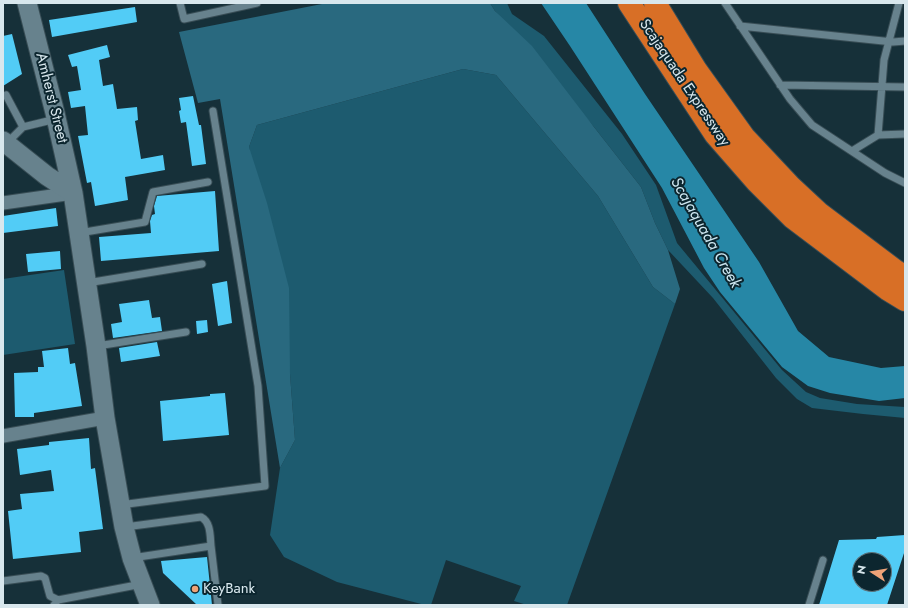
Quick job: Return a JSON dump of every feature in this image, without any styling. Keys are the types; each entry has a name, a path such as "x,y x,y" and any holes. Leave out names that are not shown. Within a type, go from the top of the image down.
{"highway":[{"name":"Scajaquada Expressway","path":"629,3 715,134 747,170 793,218 898,284"},
{"name":"Scajaquada Expressway","path":"654,3 696,70 744,137 790,186 898,284"}],"main road":[{"name":"Amherst Street","path":"27,3 73,193 96,346 105,418 124,527 132,558 150,605"},
{"path":"5,143 47,176 73,193"}],"street":[{"path":"3,203 73,193"},
{"path":"3,436 105,418"}],"lane":[{"path":"180,3 184,19 257,3"},
{"path":"725,3 780,85 812,125 885,173 905,182"},
{"path":"878,135 884,60 899,3"},
{"path":"740,26 889,42 905,41"},
{"path":"780,85 905,87"},
{"path":"6,95 23,127"},
{"path":"120,505 265,486 258,386 213,111"},
{"path":"5,143 23,127 56,119"},
{"path":"852,151 878,135 905,134"},
{"path":"79,234 145,222 153,192 208,182"},
{"path":"87,283 202,264"},
{"path":"96,346 186,332"},
{"path":"124,527 201,517 205,519 208,523 218,605"},
{"path":"132,558 211,546"},
{"path":"809,605 823,560"},
{"path":"3,581 41,576 45,578 50,596 56,603 142,584"}],"shaded area":[{"path":"327,3 490,3 495,11 532,46 641,187 655,223 668,250 680,289 675,304 653,287 598,196 496,75 463,69 257,125 249,147 267,203 289,288 290,374 295,440 280,468 220,99 198,103 179,32"},
{"path":"490,3 507,3 512,14 544,36 622,134 656,185 677,243 782,370 806,392 820,398 857,404 905,407 905,418 812,408 797,399 776,378 713,298 668,250 655,223 641,187 594,127 495,11"},
{"path":"463,69 496,75 598,196 653,287 675,304 567,605 527,605 514,601 521,586 446,560 431,605 425,605 337,582 284,557 270,535 280,468 295,440 290,374 249,147 257,125"},
{"path":"64,270 75,344 3,355 3,279"}],"water":[{"name":"Scajaquada Creek","path":"541,3 586,3 645,94 759,262 798,331 829,357 881,368 905,366 905,398 879,401 830,393 808,386 782,367 720,292 704,268 662,188"}],"building":[{"path":"135,7 137,22 52,37 49,20"},
{"path":"12,34 22,74 3,86 3,36"},
{"path":"107,45 110,57 99,60 103,86 113,84 117,109 137,107 138,120 135,121 141,159 163,155 165,170 125,177 128,200 95,206 91,182 87,183 78,136 88,135 85,106 71,108 68,92 81,90 77,66 72,67 68,55"},
{"path":"193,96 199,125 201,125 206,164 192,166 186,122 181,123 179,98"},
{"path":"215,191 219,251 101,261 99,237 151,233 150,221 152,215 155,214 154,206 157,196"},
{"path":"56,208 58,226 3,233 3,216"},
{"path":"60,251 61,269 28,272 26,254"},
{"path":"227,281 232,323 218,326 212,284"},
{"path":"149,300 152,318 160,317 162,331 113,338 111,324 122,322 119,304"},
{"path":"207,320 208,332 197,334 196,321"},
{"path":"157,342 160,356 121,362 119,348"},
{"path":"68,348 70,364 75,363 82,406 34,413 34,417 15,417 14,373 38,372 38,367 44,367 42,351"},
{"path":"225,393 229,435 163,441 160,401"},
{"path":"89,438 91,469 95,468 103,529 79,532 81,552 13,559 8,511 22,509 20,494 54,491 51,470 20,475 17,449 49,445 49,442"},
{"path":"905,535 905,550 892,590 892,552 852,552 852,592 891,592 887,605 819,605 839,540 876,539 877,537"},
{"name":"KeyBank","path":"207,557 212,605 197,605 163,573 161,561"}],"place":[{"name":"KeyBank","path":"195,589"}]}
